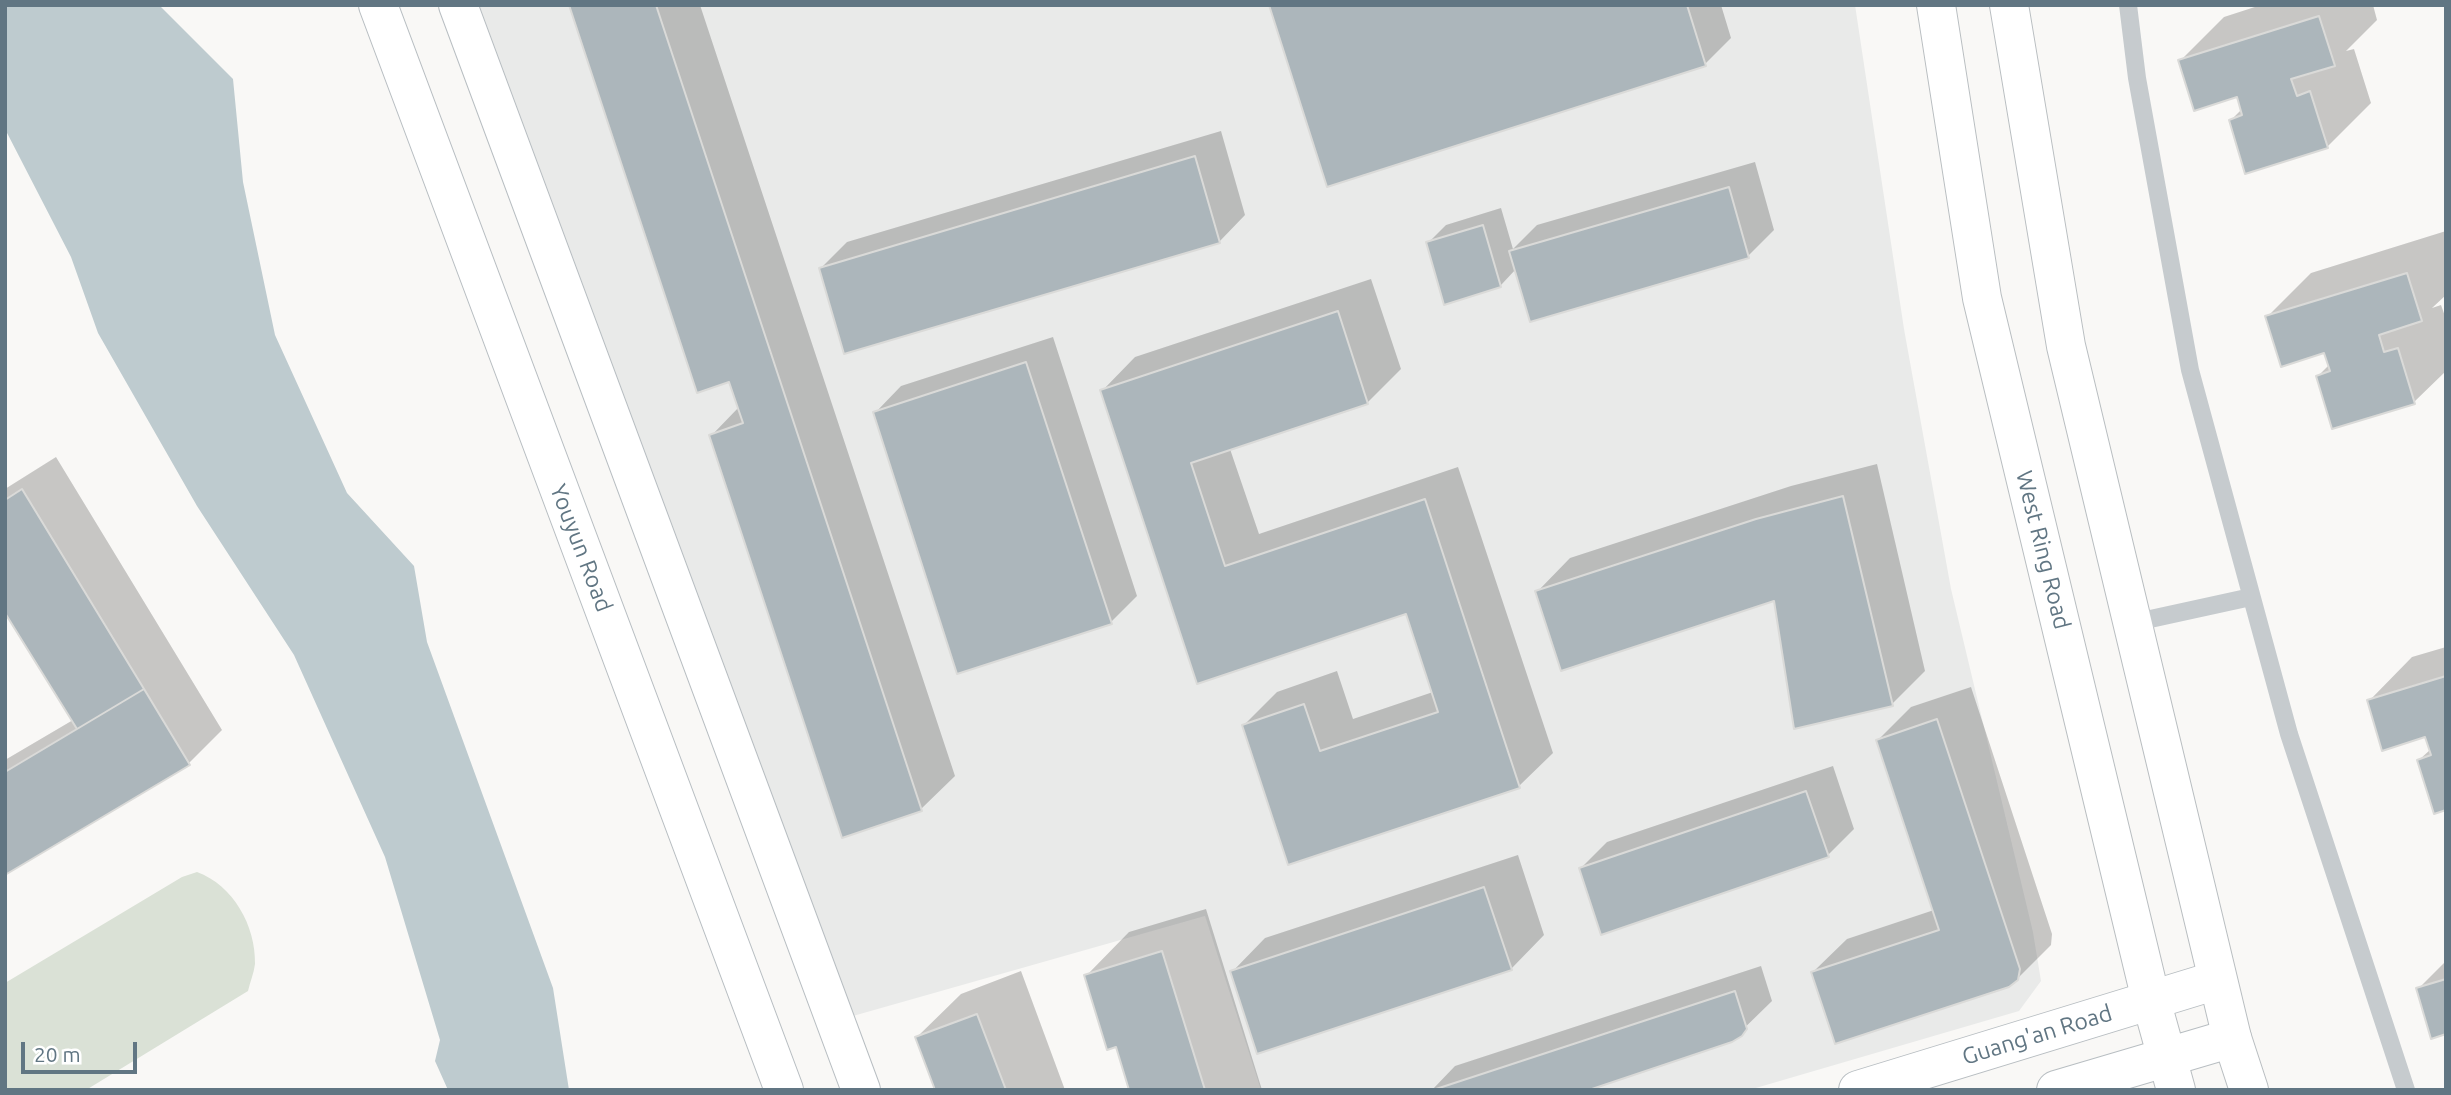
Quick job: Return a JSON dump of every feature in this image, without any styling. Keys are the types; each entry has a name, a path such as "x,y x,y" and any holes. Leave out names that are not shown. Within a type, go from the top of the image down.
{"street":[{"name":"Youyun Road","path":"378,5 784,1090"},
{"path":"458,5 861,1090"},
{"name":"West Ring Road","path":"1936,5 1982,298 2151,1000 2171,1073"},
{"path":"2009,5 2066,346 2217,979 2249,1090"},
{"name":"Guang'an Road","path":"1858,1090 2217,979"},
{"path":"2056,1090 2171,1073 2232,1038"}],"lane":[{"path":"2128,5 2137,78 2190,370 2289,734 2406,1090"},
{"path":"2132,623 2251,597"}],"shaded area":[{"path":"5,5 159,5 233,79 243,182 275,335 347,493 414,566 427,642 553,988 569,1090 448,1090 435,1061 440,1040 385,857 294,655 197,506 98,333 71,257 5,129"},
{"path":"477,5 1855,5 1904,329 1951,589 2033,932 2041,981 2019,1011 1749,1090 1261,1090 1205,916 853,1016"},
{"path":"197,872 210,878 231,897 247,922 255,964 248,991 86,1090 5,1090 5,983 182,877"}],"building":[{"path":"569,5 656,5 922,811 842,838 709,435 743,423 729,382 697,393"},
{"path":"1269,5 1687,5 1706,66 1327,187"},
{"path":"2319,16 2335,66 2291,79 2297,96 2310,91 2328,148 2245,174 2229,120 2242,115 2237,97 2194,111 2178,60"},
{"path":"1195,156 1220,243 844,354 819,268"},
{"path":"1729,187 1749,258 1530,322 1509,251"},
{"path":"1483,225 1501,287 1444,305 1426,242"},
{"path":"2407,273 2422,321 2379,335 2384,352 2398,348 2415,404 2332,429 2316,376 2330,371 2324,353 2281,367 2265,316"},
{"path":"1338,311 1368,404 1191,463 1225,566 1425,499 1520,788 1288,865 1242,725 1304,704 1320,751 1438,712 1406,614 1197,684 1100,390"},
{"path":"1026,362 1112,624 957,674 873,412"},
{"path":"22,489 144,689 77,729 5,613 5,500"},
{"path":"1843,496 1893,706 1794,729 1774,601 1561,671 1535,591 1756,519"},
{"path":"2446,676 2446,810 2434,814 2417,760 2431,755 2425,737 2382,751 2367,700"},
{"path":"144,689 190,765 5,875 5,772"},
{"path":"1937,719 2020,969 2018,980 2009,987 1835,1044 1811,972 1939,930 1876,740"},
{"path":"1806,791 1829,857 1601,935 1579,868"},
{"path":"1484,887 1512,970 1257,1054 1230,971"},
{"path":"1162,951 1205,1090 1129,1090 1116,1047 1107,1050 1084,975"},
{"path":"2446,979 2446,1034 2431,1039 2416,988"},
{"path":"1735,991 1747,1029 1742,1036 1732,1042 1589,1090 1433,1090"},
{"path":"977,1014 1006,1090 935,1090 915,1037"}]}
